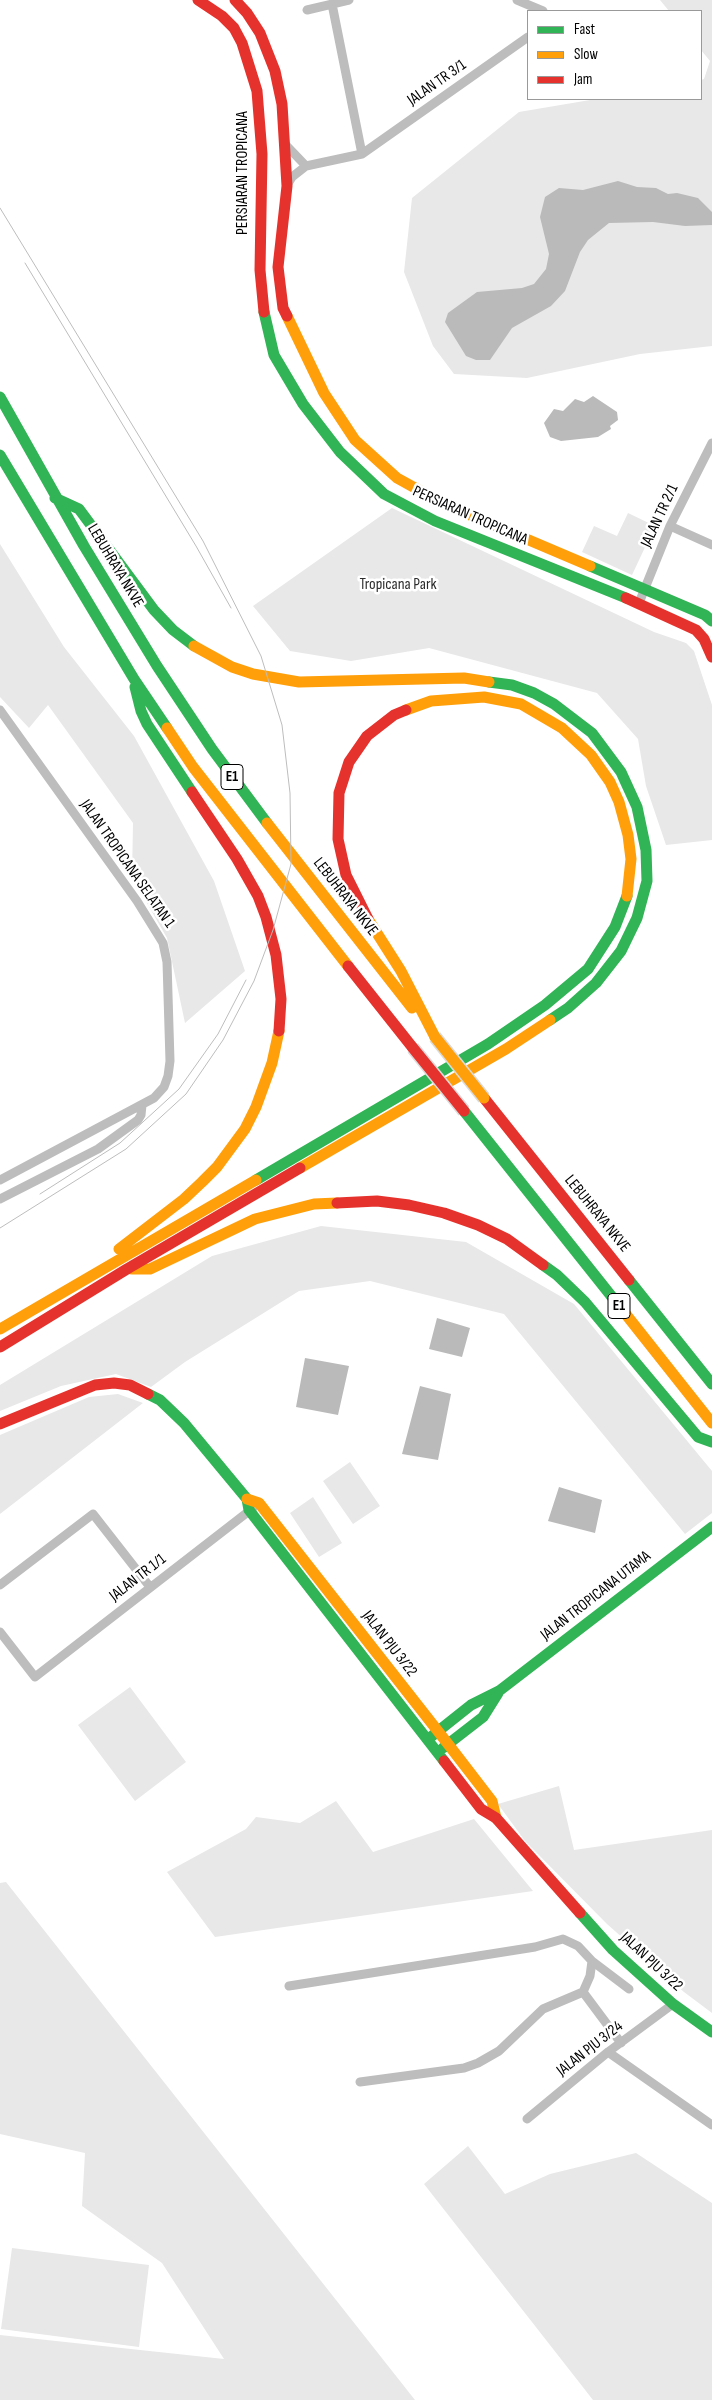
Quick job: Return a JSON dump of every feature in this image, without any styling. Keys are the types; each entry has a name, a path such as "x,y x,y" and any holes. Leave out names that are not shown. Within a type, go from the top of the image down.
{"main road":[{"name":"PERSIARAN TROPICANA","path":"198,0 222,16 234,28 242,43 257,91 262,154 259,218 263,306 274,355 303,404 340,452 384,494 435,521 639,603 696,630 704,639 712,657"},
{"name":"PERSIARAN TROPICANA","path":"235,0 247,13 260,33 275,71 282,104 287,186 278,267 284,308 324,393 356,440 396,478 444,504 705,615 712,621"},
{"name":"LEBUHRAYA NKVE","path":"0,397 55,498 157,666 212,749 309,879 712,1384"},
{"name":"E1","path":"0,455 134,679 225,810 712,1422"},
{"path":"0,1347 127,1269 506,1049 568,1008 582,997 606,972 630,935 643,901 648,868 637,808 621,772 592,733 554,704 534,693 512,686 464,678 299,682 253,674 232,667 189,643 173,630 154,610 79,509 55,498"},
{"path":"108,1265 122,1245 184,1199 217,1167 245,1129 265,1086 272,1063 280,1020 281,999 276,955 266,916 258,896 237,859 147,724 135,693 134,679"},
{"path":"0,1329 488,1044 563,991 588,968 607,941 622,913 627,898 631,858 624,818 610,782 591,755 562,728 520,704 484,697 452,698 431,701 394,715 367,736 349,762 339,793 338,840 346,875 374,933 401,971 435,1037"},
{"path":"127,1269 150,1269 255,1219 314,1204 338,1201 377,1201 409,1205 444,1213 478,1225 507,1239 562,1280 585,1302 698,1437 712,1442"},
{"name":"JALAN PJU 3/22","path":"0,1424 95,1385 114,1383 130,1385 160,1400 184,1424 247,1499 249,1510 481,1809 496,1818 613,1950 673,2004 712,2032"},
{"path":"247,1499 259,1503"},
{"name":"JALAN PJU 3/22","path":"259,1503 492,1801 496,1818"},
{"name":"JALAN TROPICANA UTAMA","path":"426,1740 471,1705 499,1691 712,1527"},
{"name":"JALAN TROPICANA UTAMA","path":"437,1753 483,1717 499,1691"}],"street":[{"path":"307,10 349,0"},
{"path":"517,0 540,10"},
{"path":"332,4 362,154"},
{"name":"JALAN TR 3/1","path":"306,166 362,154 527,38"},
{"path":"284,143 306,166 292,177 287,186"},
{"name":"JALAN TR 2/1","path":"639,603 670,526 712,444"},
{"path":"670,526 711,543"},
{"name":"JALAN TROPICANA SELATAN 1","path":"0,710 137,900 163,943 167,962 170,1061 164,1087 154,1098 0,1180"},
{"name":"JALAN TROPICANA SELATAN 1","path":"0,1199 98,1149 138,1120 141,1115 142,1105"},
{"name":"JALAN TR 1/1","path":"0,1632 35,1677 259,1503"},
{"path":"0,1585 92,1514 150,1587"},
{"path":"289,1986 535,1948 563,1939 578,1946 592,1961 628,1989"},
{"path":"360,2082 464,2068 478,2063 499,2051 543,2008 583,1992 590,1976 592,1961"},
{"path":"583,1992 621,2042"},
{"name":"JALAN PJU 3/24","path":"527,2119 608,2052 673,2004"},
{"path":"608,2052 712,2125"}],"green space":[{"path":"660,0 712,0 712,346 640,354 527,378 454,374 433,346 404,272 412,198 519,112 590,100 702,100 702,80 704,79 710,61 702,51 702,10 668,10"},
{"name":"Tropicana Park","path":"392,508 654,632 686,643 694,651 712,705 712,840 666,845 646,786 638,739 597,693 429,648 351,661 290,651 253,606"},
{"path":"628,513 655,526 632,575 582,552 594,526 617,536"},
{"path":"0,544 64,647 134,736 214,881 245,971 185,1023 167,938 132,877 133,823 48,705 29,728 0,697"},
{"path":"321,1226 466,1242 574,1304 712,1471 712,1513 685,1534 504,1314 370,1281 299,1291 185,1362 151,1387 116,1374 61,1386 0,1411 0,1385 212,1256"},
{"path":"118,1394 143,1403 0,1514 0,1435 89,1397"},
{"path":"350,1462 380,1506 353,1524 323,1481"},
{"path":"313,1497 342,1543 319,1557 290,1513"},
{"path":"130,1687 186,1762 135,1801 78,1725"},
{"path":"559,1786 574,1850 712,1830 712,2013 684,1992 607,1924 525,1841 498,1804"},
{"path":"336,1801 373,1852 474,1819 533,1891 215,1937 167,1872 246,1829 256,1817 300,1823"},
{"path":"6,1882 415,2400 0,2400 0,2335 224,2359 162,2263 82,2206 85,2153 0,2134 0,1883"},
{"path":"468,2146 505,2194 550,2174 636,2153 712,2203 712,2400 593,2400 424,2184"},
{"path":"12,2248 149,2265 139,2347 1,2329"}],"shaded area":[{"path":"618,181 637,187 656,188 668,194 677,193 698,198 712,212 712,225 685,226 653,222 609,223 588,240 580,252 565,291 551,306 512,328 490,360 476,360 466,356 445,322 448,313 477,292 522,288 534,284 546,269 549,254 540,217 545,197 559,188 583,190"},
{"path":"593,396 617,412 618,420 610,426 611,429 598,437 561,441 550,437 544,423 554,409 563,411 575,399 584,402"},
{"path":"437,1318 470,1328 462,1357 429,1349"},
{"path":"305,1358 349,1366 338,1415 296,1407"},
{"path":"420,1386 451,1394 438,1460 402,1454"},
{"path":"559,1487 602,1500 595,1533 548,1521"}],"tram line":[{"path":"0,208 203,541 261,656 282,725 290,793 291,864 273,930 254,981 223,1040 186,1094 126,1149 0,1228"},
{"path":"25,263 196,546 231,608"},
{"path":"40,1194 120,1143 179,1089 218,1034 246,980"}],"traffic: fast":[{"path":"264,312 274,355 303,404 340,452 384,494 435,521 626,598"},
{"path":"0,397 84,546 157,666 212,749 267,823"},
{"path":"0,455 134,679 167,728"},
{"path":"55,498 79,509 154,610 173,630 194,646"},
{"path":"590,566 705,615 712,621"},
{"path":"489,682 512,685 534,693 554,704 592,733 621,772 637,807 646,850 647,881 637,918 621,951 596,983 568,1008 550,1020"},
{"path":"135,687 141,711 147,724 192,792"},
{"path":"256,1180 488,1044 545,1005 588,969 615,927 627,896"},
{"path":"464,1111 624,1312"},
{"path":"543,1265 557,1275 585,1302 698,1437 712,1442"},
{"path":"629,1280 712,1384"},
{"path":"148,1394 160,1400 184,1423 247,1499 249,1510 444,1761"},
{"path":"432,1736 471,1705 499,1691 712,1527"},
{"path":"443,1748 483,1717 498,1693"},
{"path":"580,1913 613,1950 673,2004 712,2032"}],"traffic: slow":[{"path":"287,316 324,393 355,440 397,478 444,504 590,566"},
{"path":"194,646 232,667 253,674 299,682 464,678 489,682"},
{"path":"406,710 431,701 484,697 521,704 562,728 591,755 610,782 619,802 628,835 631,859 627,896"},
{"path":"167,728 193,767 348,966"},
{"path":"267,823 412,1008"},
{"path":"368,919 401,971 435,1037"},
{"path":"300,1168 506,1049 550,1020"},
{"path":"119,1249 184,1199 202,1182 217,1167 245,1129 256,1107 272,1063 279,1031"},
{"path":"435,1037 484,1098"},
{"path":"0,1329 256,1180"},
{"path":"132,1269 150,1269 255,1219 314,1204 337,1203"},
{"path":"624,1312 712,1423"},
{"path":"247,1499 259,1503 448,1744 492,1801 496,1818"}],"traffic: jam":[{"path":"198,0 222,16 234,28 242,43 257,91 262,154 260,270 264,312"},
{"path":"235,0 247,13 260,33 275,71 282,104 287,186 278,267 283,308 287,316"},
{"path":"626,598 696,630 704,639 712,657"},
{"path":"368,919 346,875 338,839 339,793 349,762 367,736 394,715 406,710"},
{"path":"192,792 237,859 258,896 266,917 276,955 281,999 279,1031"},
{"path":"348,966 413,1048"},
{"path":"413,1048 464,1111"},
{"path":"484,1098 629,1280"},
{"path":"0,1347 127,1269 300,1168"},
{"path":"337,1203 377,1201 409,1205 444,1213 478,1225 507,1239 543,1265"},
{"path":"0,1424 95,1385 114,1383 130,1385 148,1394"},
{"path":"444,1761 481,1809 496,1818 580,1913"}]}
